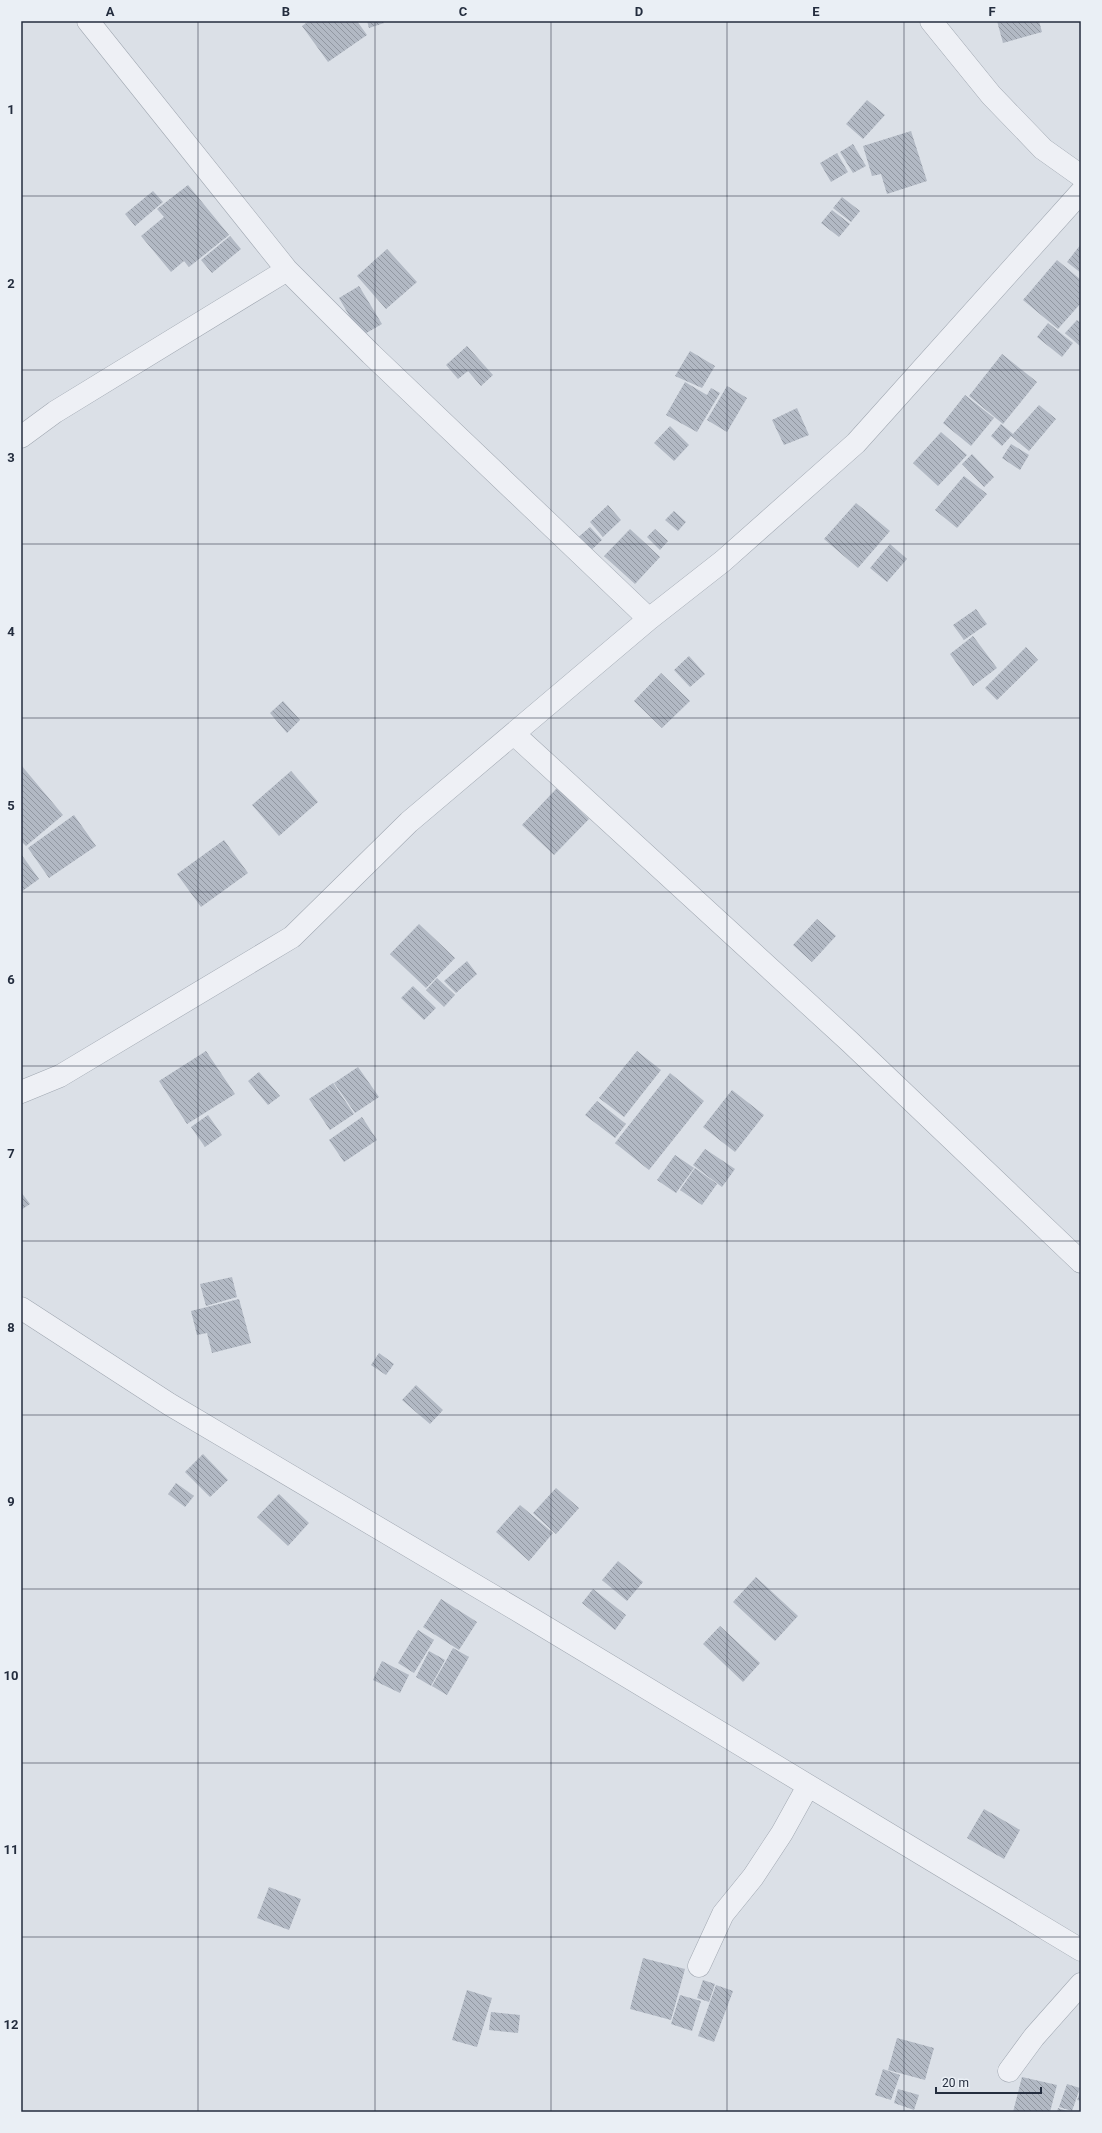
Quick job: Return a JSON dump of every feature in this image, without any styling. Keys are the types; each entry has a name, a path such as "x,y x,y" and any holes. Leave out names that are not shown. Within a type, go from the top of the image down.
{"street":[{"path":"88,21 287,270 371,354 649,619"},
{"path":"931,21 991,95 1043,149 1081,176"},
{"path":"21,1092 60,1076 292,936 409,822 649,619 723,561 856,444 1081,192"},
{"path":"21,437 55,412 287,270"},
{"path":"514,734 850,1042 1081,1262"},
{"path":"21,1308 168,1404 522,1613 1081,1950"},
{"path":"699,1966 723,1914 753,1877 782,1833 808,1786"},
{"path":"1009,2071 1034,2037 1081,1984"}],"building":[{"path":"309,21 357,21 367,35 328,62 302,26"},
{"path":"367,21 383,21 384,23 369,28"},
{"path":"997,21 1039,21 1042,32 1003,43"},
{"path":"867,100 885,115 863,139 846,124"},
{"path":"911,131 927,181 887,194 881,174 872,176 863,146"},
{"path":"853,144 866,166 853,173 840,152"},
{"path":"837,153 848,172 831,182 820,163"},
{"path":"188,185 229,235 189,267 184,261 171,272 141,236 164,217 157,209"},
{"path":"153,191 163,202 135,226 125,214"},
{"path":"842,197 860,211 851,222 833,208"},
{"path":"832,210 850,224 839,237 821,223"},
{"path":"230,236 241,249 212,273 201,260"},
{"path":"1081,244 1081,273 1067,262"},
{"path":"387,249 417,282 386,309 357,276"},
{"path":"1057,260 1081,280 1081,303 1058,329 1023,300"},
{"path":"359,286 382,324 361,336 339,298"},
{"path":"1077,320 1081,323 1081,347 1065,333"},
{"path":"1048,323 1073,343 1062,357 1037,337"},
{"path":"467,346 493,375 481,386 468,371 458,379 446,365"},
{"path":"690,351 715,366 702,388 675,376"},
{"path":"1002,354 1037,382 1003,424 969,396"},
{"path":"685,382 707,395 711,388 720,393 697,432 666,415"},
{"path":"727,386 747,398 727,432 707,420"},
{"path":"965,395 994,418 971,446 943,423"},
{"path":"1039,405 1056,419 1029,451 1011,436 1002,446 991,436 1001,424 1013,434"},
{"path":"797,408 809,435 784,445 772,420"},
{"path":"670,426 689,445 674,461 654,443"},
{"path":"941,432 967,455 938,486 913,463"},
{"path":"1011,444 1029,455 1020,470 1002,458"},
{"path":"972,454 994,477 984,487 962,464"},
{"path":"964,476 987,494 957,528 935,510"},
{"path":"856,503 890,531 858,568 824,539"},
{"path":"608,505 621,520 603,537 590,522"},
{"path":"674,511 686,522 678,531 665,520"},
{"path":"590,527 602,540 587,554 575,540"},
{"path":"630,529 660,557 635,584 604,556"},
{"path":"655,529 668,541 660,550 647,537"},
{"path":"890,544 907,559 887,582 870,568"},
{"path":"976,609 987,624 964,640 953,625"},
{"path":"973,636 997,668 973,686 950,654"},
{"path":"1026,647 1038,660 997,700 985,688"},
{"path":"689,656 705,674 690,687 674,670"},
{"path":"661,673 690,701 662,728 634,701"},
{"path":"283,701 300,720 287,733 270,713"},
{"path":"21,765 63,815 26,846 21,841"},
{"path":"291,771 318,802 279,836 252,805"},
{"path":"557,788 589,819 554,855 522,825"},
{"path":"74,815 96,846 49,878 28,848"},
{"path":"224,840 248,873 201,907 177,874"},
{"path":"21,854 39,879 21,892"},
{"path":"817,919 836,936 812,962 793,945"},
{"path":"419,924 455,958 426,988 390,954"},
{"path":"467,961 477,974 456,993 444,981"},
{"path":"437,978 455,995 444,1007 426,990"},
{"path":"413,986 436,1008 424,1020 401,998"},
{"path":"206,1051 235,1094 187,1124 159,1081"},
{"path":"637,1051 661,1070 624,1117 599,1098"},
{"path":"358,1067 379,1097 355,1113 334,1083"},
{"path":"259,1072 280,1096 268,1105 248,1081"},
{"path":"670,1073 704,1101 649,1170 615,1143"},
{"path":"333,1083 354,1114 330,1130 309,1099"},
{"path":"732,1090 764,1115 735,1152 703,1127"},
{"path":"597,1101 626,1124 615,1138 585,1115"},
{"path":"208,1115 222,1135 205,1147 191,1127"},
{"path":"362,1117 377,1140 344,1162 329,1140"},
{"path":"705,1149 735,1169 722,1187 693,1165"},
{"path":"675,1155 694,1168 676,1193 657,1180"},
{"path":"695,1168 717,1184 702,1205 680,1190"},
{"path":"21,1192 30,1204 21,1210"},
{"path":"232,1277 237,1297 206,1306 200,1284"},
{"path":"239,1299 251,1343 212,1353 207,1333 197,1335 191,1311"},
{"path":"379,1353 394,1364 386,1375 371,1365"},
{"path":"416,1385 443,1410 430,1424 402,1400"},
{"path":"203,1454 228,1480 210,1497 185,1472"},
{"path":"176,1483 194,1496 185,1507 168,1494"},
{"path":"556,1488 579,1508 556,1534 533,1513"},
{"path":"279,1494 309,1523 288,1546 257,1517"},
{"path":"520,1505 553,1533 529,1561 496,1532"},
{"path":"618,1561 643,1582 627,1601 602,1580"},
{"path":"756,1577 798,1616 775,1641 733,1602"},
{"path":"593,1589 626,1615 615,1630 582,1603"},
{"path":"441,1599 477,1622 459,1650 423,1627"},
{"path":"720,1626 760,1663 743,1682 703,1644"},
{"path":"418,1630 434,1640 414,1673 398,1663"},
{"path":"453,1648 469,1657 447,1695 432,1686"},
{"path":"429,1651 445,1660 431,1686 416,1677"},
{"path":"382,1661 409,1675 400,1693 373,1680"},
{"path":"984,1809 1020,1830 1004,1859 967,1838"},
{"path":"269,1887 301,1899 289,1930 257,1918"},
{"path":"643,1958 685,1969 671,2020 630,2009"},
{"path":"703,1980 715,1984 709,2002 697,1998"},
{"path":"716,1985 733,1991 714,2042 698,2036"},
{"path":"467,1990 492,1998 477,2047 452,2040"},
{"path":"680,1995 701,2001 692,2031 671,2024"},
{"path":"491,2012 520,2015 518,2033 489,2030"},
{"path":"897,2038 934,2048 925,2080 888,2070"},
{"path":"883,2069 900,2075 891,2100 875,2095"},
{"path":"1022,2077 1057,2085 1050,2112 1013,2112"},
{"path":"1067,2084 1080,2088 1072,2111 1059,2107"},
{"path":"898,2089 919,2095 914,2110 894,2103"},
{"path":"1081,2090 1081,2101 1077,2100"},
{"path":"1058,2108 1070,2112 1057,2112"}]}
